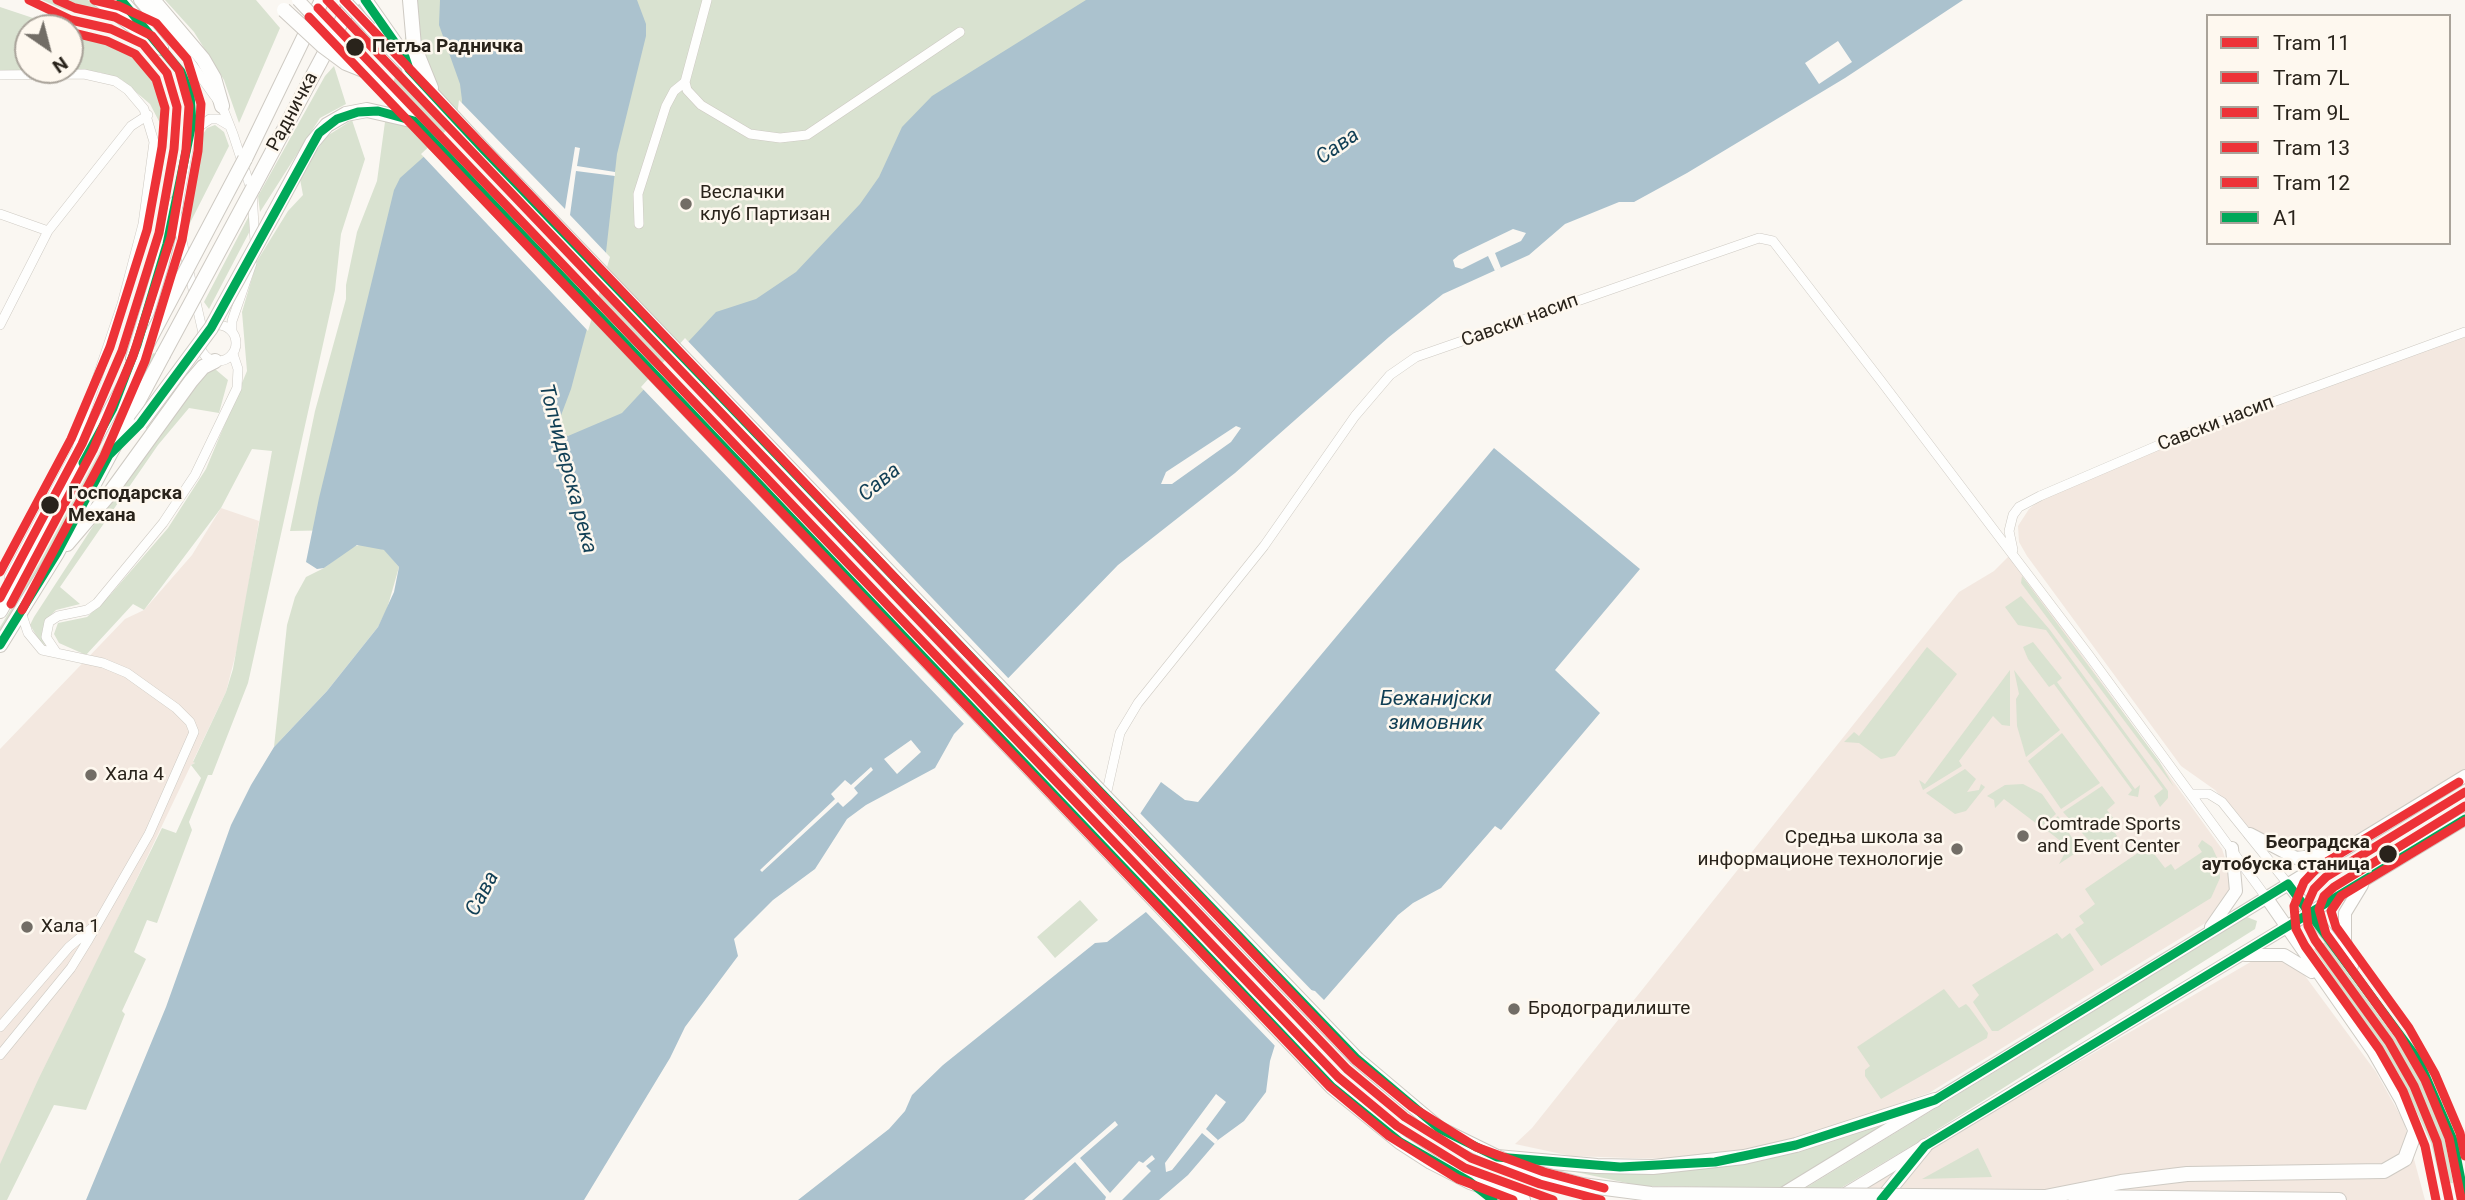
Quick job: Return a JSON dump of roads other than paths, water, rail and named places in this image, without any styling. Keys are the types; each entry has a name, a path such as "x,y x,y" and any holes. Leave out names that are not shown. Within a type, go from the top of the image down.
{"main road":[{"path":"98,0 161,47"},
{"path":"121,0 161,47"},
{"path":"140,0 209,70 222,106"},
{"path":"153,0 181,39"},
{"path":"275,0 309,35 346,63 366,71"},
{"path":"298,0 1332,1087 1400,1142 1470,1182 1493,1200"},
{"name":"Радничка","path":"113,408 322,0"},
{"path":"344,0 1357,1059 1440,1129 1527,1170 1582,1185 1651,1194 2339,1200"},
{"name":"Радничка","path":"57,553 353,0"},
{"path":"365,0 405,57 409,69"},
{"path":"410,0 414,46 434,96"},
{"path":"109,455 140,424 211,328 319,133 337,118 367,110 414,121"},
{"path":"0,611 113,408 144,323 176,203"},
{"path":"0,645 57,553 92,517 191,381 203,367 219,361"},
{"path":"1773,1200 2465,776"},
{"path":"1835,1200 2465,819"},
{"path":"2249,834 2296,858 2341,852"},
{"path":"2203,935 2236,891 2232,848"},
{"path":"2288,884 2352,966 2345,941 2345,913 2367,879"},
{"path":"2045,1197 2121,1182 2187,1174 2376,1172 2399,1165 2408,1152 2415,1132 2393,1083 2266,897"},
{"path":"2241,955 2284,955 2318,976"},
{"path":"1497,1157 1620,1167 1715,1162 1784,1148 1935,1100"},
{"path":"1881,1200 1925,1146"},
{"path":"1470,1182 1523,1200"}],"street":[{"path":"707,0 685,82 689,94 696,102 750,134 780,138 807,135 960,32"},
{"path":"161,47 187,86 191,128 176,203 183,255 199,307 203,333 201,348 206,356 219,361 238,380"},
{"path":"0,75 84,74 104,77 128,90 148,115 154,142 150,187 125,293 84,417 77,449 9,577 18,582"},
{"path":"639,224 638,194 666,106 674,91 685,82"},
{"path":"56,652 46,638 49,622 58,616 91,608 156,532 208,451 233,401 238,380 233,354 236,340 232,321 250,271 256,230 252,192 243,157 222,106"},
{"path":"0,325 48,231 131,126 148,115"},
{"path":"191,128 210,119 218,119 232,130"},
{"path":"0,214 48,231"},
{"name":"Савски насип","path":"1104,804 1120,733 1138,703 1264,546 1354,416 1390,375 1416,357 1759,237 1773,241 2014,555 2266,897"},
{"path":"199,307 208,318 232,331"},
{"path":"203,333 218,325"},
{"name":"Савски насип","path":"2014,555 2009,531 2012,515 2019,507 2040,496 2180,436 2465,332"},
{"path":"219,361 233,354"},
{"path":"0,1055 71,968 149,834 193,738 192,725 176,708 127,673 103,663 37,646 28,633 21,612"},
{"path":"2192,794 2204,793 2217,798 2288,884"},
{"path":"0,1027 69,947 94,926"}],"water":[{"path":"440,0 637,0 646,24 646,36 617,154 605,261 571,389 557,426 561,433 568,436 622,413 716,312 756,299 796,272 860,204 879,177 902,127 932,96 1086,0 1963,0 1845,78 1687,173 1634,202 1619,202 1565,224 1529,255 1443,294 1389,337 1235,473 1118,565 954,734 935,768 866,805 847,819 815,869 773,900 734,939 738,956 685,1027 670,1058 584,1200 86,1200 166,1007 231,825 251,785 274,747 327,691 378,627 394,592 399,567 384,550 357,545 324,568 317,569 306,562 394,190 400,178 428,153 460,117 460,84 439,25"},
{"name":"Бежанијски зимовник","path":"1494,448 1640,569 1555,670 1600,713 1501,830 1495,826 1441,888 1413,903 1398,915 1324,1000 1315,991 1298,987 1290,996 1270,1061 1266,1092 1244,1121 1218,1140 1188,1175 1159,1200 798,1200 889,1129 905,1111 912,1095 943,1065 1095,943 1107,942 1155,905 1174,878 1136,820 1161,782 1185,800 1198,802"}],"tram line":[{"name":"11","path":"0,598 82,444 122,351 159,233 174,149 177,107 167,73 143,44 111,29 71,20 29,0"},
{"name":"7L","path":"11,604 93,450 133,356 171,237 186,150 189,106 179,70 152,36 115,17 75,8 57,0"},
{"name":"12","path":"22,610 104,456 145,361 182,240 198,151 201,104 187,59 156,23 119,6 94,0"},
{"name":"11","path":"327,0 1347,1069 1405,1117 1471,1158 1540,1184 1601,1200"},
{"name":"9L","path":"344,0 1355,1060 1412,1107 1476,1147 1544,1172 1604,1188"},
{"name":"7L","path":"318,8 1338,1077 1397,1126 1465,1168 1553,1200"},
{"name":"13","path":"309,17 1329,1086 1389,1136 1458,1179 1513,1200"},
{"name":"9L","path":"0,572 71,439 110,347 147,230 162,147 165,108 156,79 135,54 107,41 84,35"},
{"name":"9L","path":"2436,1200 2425,1146 2403,1091 2379,1049 2305,946 2296,929 2294,906 2304,882 2318,867 2459,782"},
{"name":"11","path":"2449,1200 2437,1142 2414,1086 2389,1042 2315,940 2308,926 2306,907 2314,889 2326,877 2465,792"},
{"name":"7L","path":"2461,1198 2449,1138 2425,1080 2399,1035 2326,934 2319,909 2324,896 2334,887 2465,806"},
{"name":"13","path":"2465,821 2341,896 2331,911 2336,927 2409,1028 2435,1074 2460,1133 2465,1156"}],"place":[{"name":"Петља Радничка","path":"355,47"},
{"name":"Веслачки клуб Партизан","path":"686,204"},
{"name":"Господарска Механа","path":"50,505"},
{"name":"Хала 4","path":"91,775"},
{"name":"Comtrade Sports and Event Center","path":"2023,836"},
{"name":"Средња школа за информационе технологије","path":"1957,849"},
{"name":"Београдска аутобуска станица","path":"2388,854"},
{"name":"Хала 1","path":"27,927"},
{"name":"Бродоградилиште","path":"1514,1009"}],"water label":[{"name":"Сава","path":"1338,147"},
{"name":"Топчидерска река","path":"567,469"},
{"name":"Сава","path":"880,483"},
{"name":"Сава","path":"483,894"}]}
